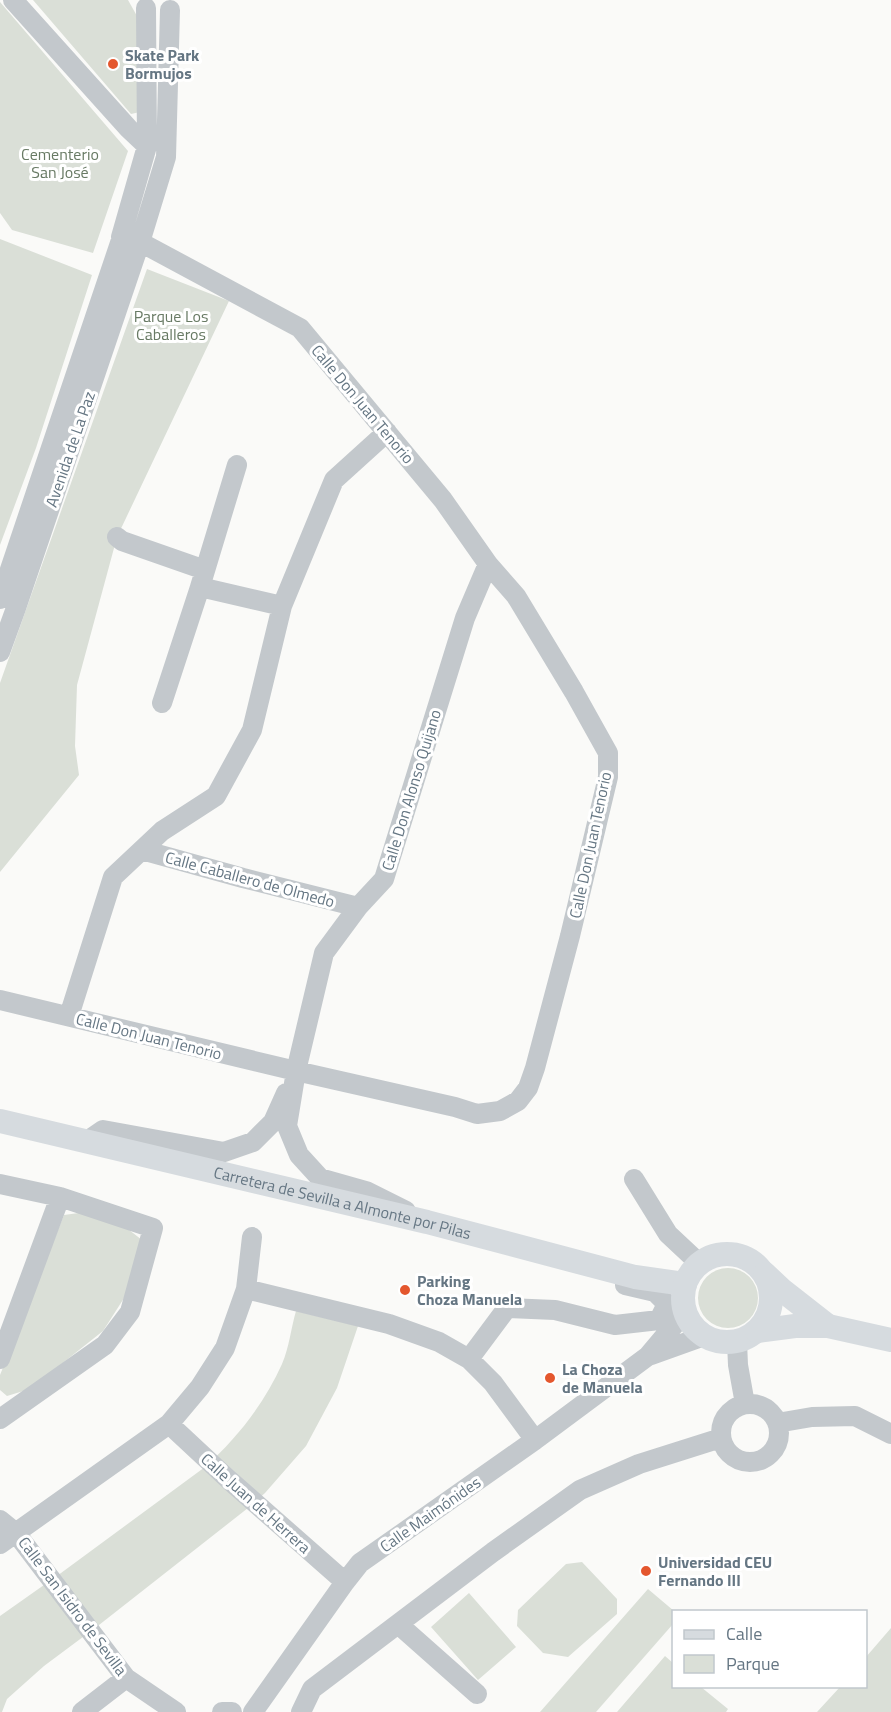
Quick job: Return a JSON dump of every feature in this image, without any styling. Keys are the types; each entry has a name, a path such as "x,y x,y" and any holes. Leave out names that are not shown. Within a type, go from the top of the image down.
{"main road":[{"name":"Carretera de Sevilla a Almonte por Pilas","path":"0,1120 427,1222 635,1277 685,1284"},
{"path":"828,1326 782,1290 755,1263 742,1256 727,1253 712,1256 699,1263 690,1272 685,1284 682,1298 685,1312 692,1326 714,1341 726,1343 795,1326 828,1326 888,1340"},
{"path":"747,1337 767,1319 772,1304 771,1289 765,1274"}],"street":[{"path":"13,0 147,146"},
{"path":"143,4 171,5"},
{"name":"Avenida de La Paz","path":"0,652 132,241 147,146 143,4"},
{"name":"Avenida de La Paz","path":"0,599 132,241 166,157 171,5"},
{"name":"Calle Don Juan Tenorio","path":"0,999 477,1114 500,1110 518,1101 528,1088 535,1068 570,936 608,777 608,753 516,596 488,564 443,500 300,328 132,241"},
{"path":"69,1016 113,877 168,827 216,796 252,730 282,606 334,480 387,432"},
{"path":"162,702 203,579 237,465"},
{"path":"117,537 203,579 282,606"},
{"name":"Calle Don Alonso Quijano","path":"296,1071 324,953 358,906 384,879 465,618 488,564"},
{"path":"168,827 176,860"},
{"name":"Calle Caballero de Olmedo","path":"142,850 358,906"},
{"path":"87,1141 104,1130 224,1152 253,1142 273,1122 296,1071"},
{"path":"296,1071 287,1126 299,1155 320,1178 366,1191 427,1222"},
{"path":"634,1179 668,1234 699,1263"},
{"path":"0,1184 60,1197 153,1228 130,1312 105,1345 0,1419"},
{"path":"0,1359 60,1197"},
{"path":"457,1230 560,1269 655,1292 667,1304 659,1320 615,1325 555,1310 507,1308 469,1359"},
{"path":"0,1544 169,1424 200,1387 225,1348 246,1290 252,1237"},
{"path":"246,1290 389,1324 439,1342 469,1359 493,1383 535,1440"},
{"name":"Calle Maimónides","path":"253,1712 360,1563 535,1440 648,1356 685,1312"},
{"name":"Calle Maimónides","path":"648,1356 704,1336"},
{"path":"745,1404 738,1365 747,1337"},
{"path":"754,1404 763,1407 771,1413 777,1423 778,1439 775,1449 759,1461 749,1463 739,1461 724,1447 721,1438 723,1420 736,1407 754,1404"},
{"path":"777,1423 812,1417 855,1416 891,1434"},
{"name":"Calle Juan de Herrera","path":"169,1424 345,1582"},
{"path":"301,1712 312,1689 493,1552 580,1490 639,1464 721,1438"},
{"name":"Calle San Isidro de Sevilla","path":"0,1520 16,1533 126,1678 176,1712"},
{"path":"398,1624 477,1694"},
{"path":"82,1712 126,1678"},
{"path":"222,1712 232,1712"}],"green space":[{"name":"Skate Park Bormujos","path":"33,0 128,0 137,16 140,112 131,114"},
{"name":"Cementerio San José","path":"0,2 128,151 93,253 12,230 0,213"},
{"path":"0,239 92,275 36,448 0,545"},
{"name":"Parque Los Caballeros","path":"147,269 229,301 117,537 77,685 75,746 79,775 0,872 0,683"},
{"path":"86,1212 124,1226 142,1240 126,1295 103,1331 30,1389 7,1396 0,1390 0,1375 64,1215"},
{"path":"728,1268 740,1270 753,1281 758,1298 756,1310 745,1323 728,1328 716,1326 703,1315 698,1298 700,1286 711,1273"},
{"path":"296,1311 358,1326 337,1388 306,1446 265,1493 248,1508 44,1666 7,1699 0,1712 0,1616 217,1456 249,1420 275,1379 282,1364"},
{"path":"582,1562 617,1599 617,1614 568,1657 543,1653 517,1626 518,1610 566,1564"},
{"path":"648,1589 673,1610 672,1625 596,1712 540,1712"},
{"path":"469,1593 516,1647 478,1680 431,1627"},
{"path":"891,1628 891,1712 817,1712 839,1688 867,1688 867,1656"},
{"path":"665,1656 672,1662 672,1688 702,1688 728,1709 726,1712 617,1712"}],"place":[{"name":"Skate Park Bormujos","path":"113,64"},
{"name":"Parking Choza Manuela","path":"405,1290"},
{"name":"La Choza de Manuela","path":"550,1378"},
{"name":"Universidad CEU Fernando III","path":"646,1571"}]}
